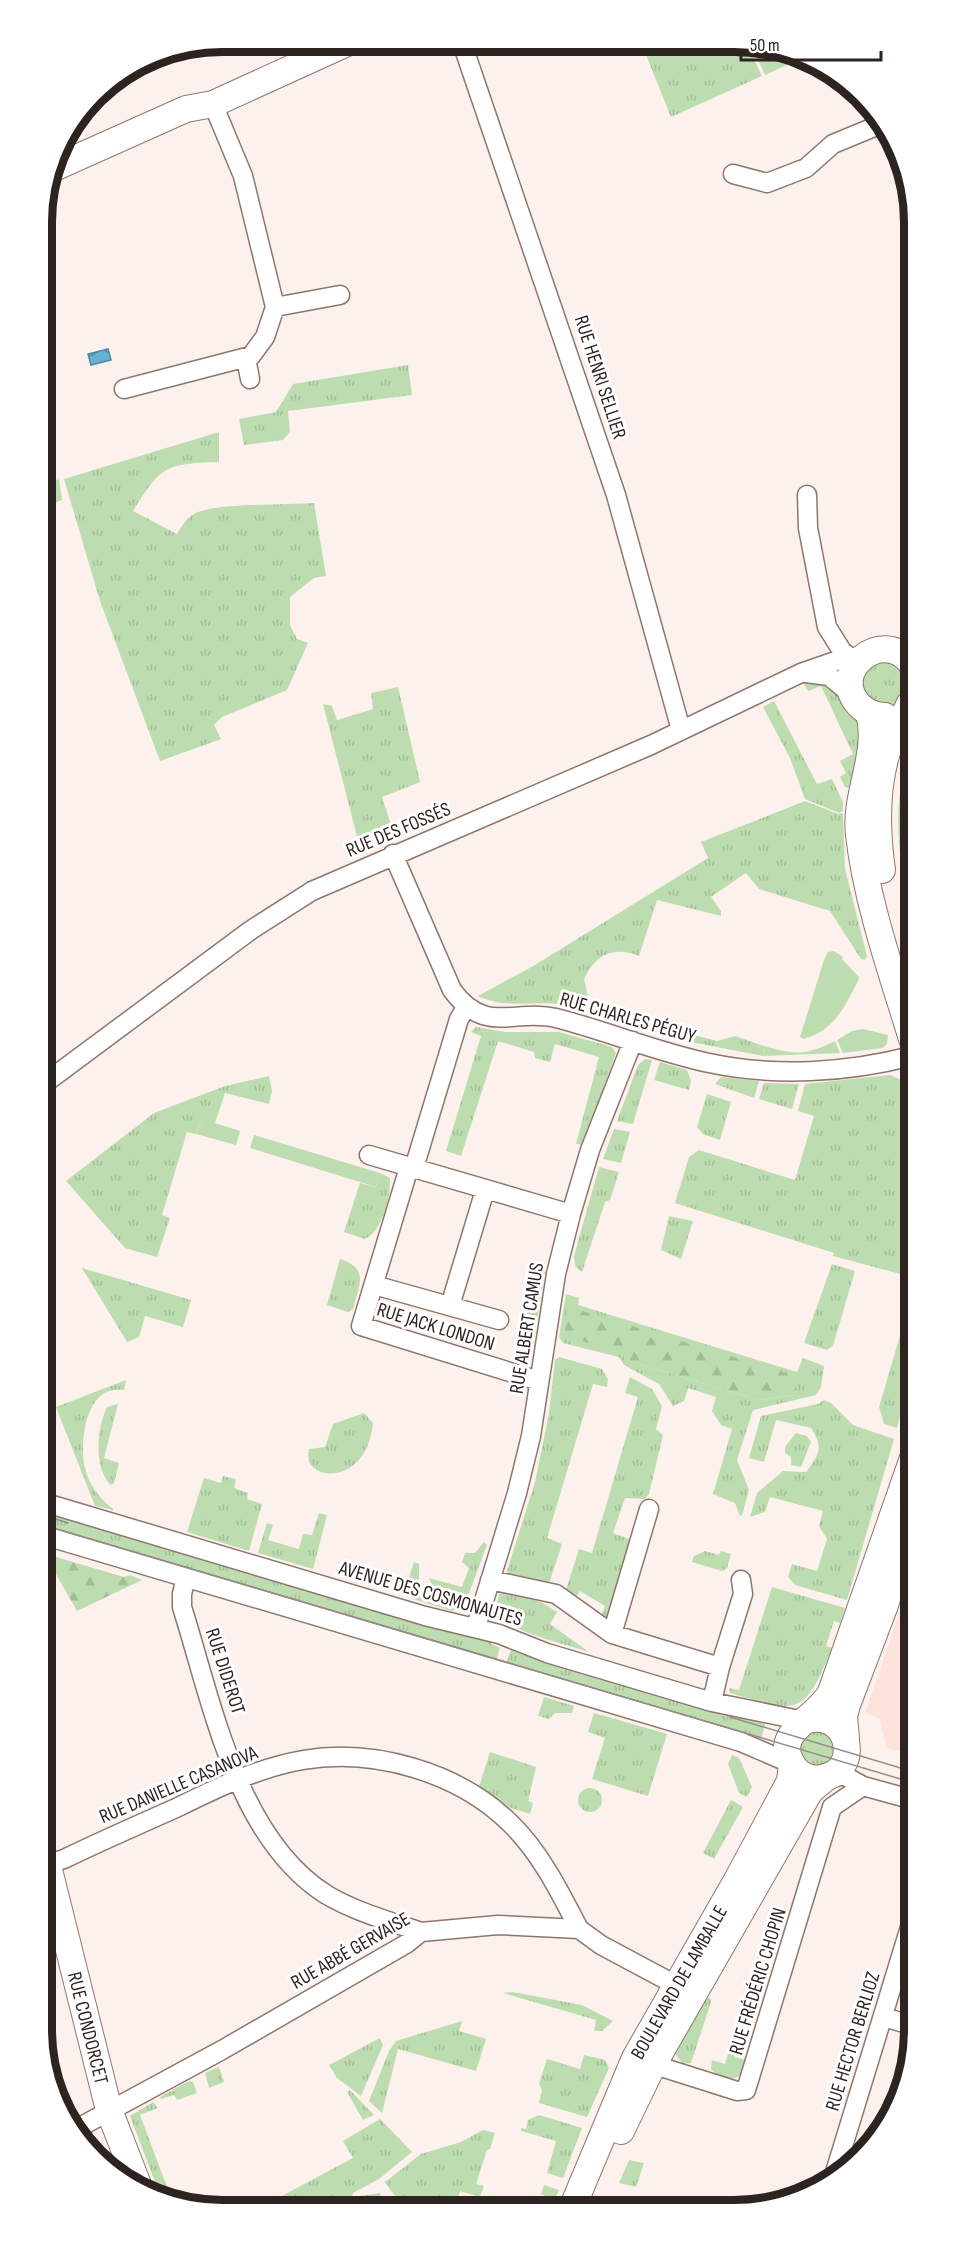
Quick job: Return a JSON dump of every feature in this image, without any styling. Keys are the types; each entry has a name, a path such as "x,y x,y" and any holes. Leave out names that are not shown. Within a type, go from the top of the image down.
{"street":[{"path":"65,157 186,109 213,104 325,53"},
{"name":"RUE HENRI SELLIER","path":"465,53 616,495 681,730"},
{"path":"124,389 251,356 265,337 275,308 243,176 213,104"},
{"path":"733,174 767,183 807,168 833,144 874,127"},
{"path":"275,308 340,295"},
{"path":"246,358 250,379"},
{"path":"807,495 808,528 827,627 852,660 849,684 861,704 873,737 860,809 859,834 886,956 904,1013"},
{"path":"852,660 884,648 904,645"},
{"path":"884,648 895,650 904,657"},
{"name":"RUE DES FOSSÉS","path":"53,1077 251,930 303,896 393,854 519,803 801,673 852,660"},
{"path":"801,673 829,676 861,704 890,716 904,708"},
{"path":"904,716 890,743 878,805 877,834 884,883 904,954"},
{"name":"RUE CHARLES PÉGUY","path":"393,854 446,978 458,998 467,1006 486,1016 498,1019 553,1018 707,1062 769,1071 833,1069 904,1057"},
{"name":"RUE JACK LONDON","path":"467,1006 459,1019 414,1168 407,1174 361,1326 539,1382"},
{"name":"RUE ALBERT CAMUS","path":"476,1628 520,1482 531,1436 556,1274 571,1214 590,1150 633,1041"},
{"path":"369,1155 571,1214"},
{"name":"RUE JACK LONDON","path":"450,1306 485,1190"},
{"name":"RUE JACK LONDON","path":"374,1285 499,1320"},
{"name":"AVENUE DES COSMONAUTES","path":"53,1505 416,1613 476,1628 547,1653 711,1702 804,1722"},
{"path":"612,1634 650,1509"},
{"path":"792,1764 788,1744 794,1730 824,1706 902,1537"},
{"path":"828,1776 838,1771 845,1762 844,1716 885,1605 902,1537"},
{"path":"53,1538 741,1742 792,1764 806,1776 815,1779 845,1776 863,1786 904,1797"},
{"name":"RUE DIDEROT","path":"186,1577 182,1607 238,1778 251,1811 268,1837 309,1881 341,1903 421,1932"},
{"name":"AVENUE DES COSMONAUTES","path":"490,1580 556,1594 612,1634 720,1667"},
{"path":"711,1702 742,1594 741,1580"},
{"path":"804,1722 818,1719 830,1721 838,1727 846,1739"},
{"name":"RUE DANIELLE CASANOVA","path":"53,1862 64,1859 238,1778 305,1760 336,1758 380,1761 408,1767 444,1779 474,1796 510,1822 551,1876 579,1929"},
{"name":"BOULEVARD DE LAMBALLE","path":"576,2200 644,2062 685,1989 790,1781 792,1764"},
{"name":"BOULEVARD DE LAMBALLE","path":"685,1989 738,1921 810,1791 828,1776"},
{"name":"RUE FRÉDÉRIC CHOPIN","path":"644,2062 737,2091 746,2090 832,1807 863,1786"},
{"name":"RUE CONDORCET","path":"53,1883 109,2110 134,2176"},
{"name":"RUE ABBÉ GERVAISE","path":"82,2126 242,2038 406,1944 421,1932 498,1925 579,1929 685,1989"},
{"name":"RUE HECTOR BERLIOZ","path":"837,2165 904,1947"},
{"path":"883,2017 904,2023"},
{"name":"BOULEVARD DE LAMBALLE","path":"592,2200 625,2122 644,2062"}],"shaded area":[{"path":"904,1600 904,1752 887,1748 879,1718 865,1713"}],"green space":[{"path":"645,53 751,54 762,76 671,117"},
{"path":"755,54 791,63 765,75"},
{"path":"408,365 412,395 288,411 290,432 283,440 244,445 239,419 276,412 293,384"},
{"path":"219,432 219,462 187,464 167,470 151,484 133,511 177,534 190,517 205,510 235,506 314,503 326,576 314,578 290,597 290,625 297,639 308,643 287,690 222,717 214,725 221,739 160,761 100,601 64,479"},
{"path":"59,479 62,500 53,503 53,482"},
{"path":"873,658 904,667 904,699 900,704 887,708 864,699 858,676"},
{"path":"811,681 835,687 861,726 863,735 850,788 845,787 840,777 846,773 840,761 853,754 821,686 808,691 803,683"},
{"path":"398,687 420,782 382,797 395,837 361,852 323,704 332,706 337,720 373,709 371,693"},
{"path":"774,701 817,784 832,779 843,802 843,811 839,813 805,799 790,758 763,707"},
{"path":"904,772 904,877 898,827"},
{"path":"805,801 838,814 843,813 845,869 867,956 865,960 861,959 830,911 759,889 746,873 711,897 721,911 721,916 657,900 639,956 621,952 606,954 594,963 584,979 588,997 605,1012 717,1041 735,1036 764,1046 763,1056 686,1041 559,1004 508,1003 478,996 535,965 708,858 701,842"},
{"path":"834,951 843,957 842,959 859,977 858,981 837,1017 823,1030 803,1039 800,1037 824,960 828,952"},
{"path":"476,1027 506,1032 559,1032 612,1047 616,1053 583,1145 576,1144 599,1057 555,1044 550,1062 535,1058 534,1052 498,1041 461,1156 446,1151 481,1036 471,1032"},
{"path":"863,1029 888,1035 887,1044 882,1048 843,1053 837,1040 852,1031"},
{"path":"835,1041 840,1053 763,1056 764,1046 784,1051 808,1052"},
{"path":"645,1059 652,1060 633,1124 617,1121 638,1065"},
{"path":"660,1062 687,1070 691,1081 689,1090 654,1080"},
{"path":"890,1075 904,1081 904,1275 833,1256 834,1253 675,1203 689,1157 699,1150 795,1180 814,1116 798,1111 805,1084"},
{"path":"269,1076 272,1091 269,1104 225,1093 215,1123 203,1116 196,1134 187,1132 162,1215 170,1218 157,1257 125,1248 66,1181 154,1113 225,1086"},
{"path":"721,1077 759,1081 754,1098 715,1084"},
{"path":"764,1083 799,1084 792,1109 759,1099"},
{"path":"707,1094 731,1102 720,1140 703,1134 697,1127"},
{"path":"203,1116 214,1120 215,1123 240,1131 236,1145 196,1134"},
{"path":"614,1129 630,1132 621,1163 603,1159"},
{"path":"254,1135 380,1173 376,1187 250,1148"},
{"path":"599,1167 619,1172 610,1200 605,1202 582,1272 575,1266 574,1256"},
{"path":"380,1173 390,1178 387,1203 381,1221 371,1235 365,1239 344,1232 360,1183 376,1187"},
{"path":"669,1216 693,1221 681,1259 661,1250"},
{"path":"340,1259 356,1268 360,1279 353,1309 348,1312 327,1305"},
{"path":"832,1264 855,1271 833,1346 827,1350 804,1343"},
{"path":"82,1268 191,1300 183,1327 145,1316 139,1337 127,1342"},
{"path":"540,1270 545,1271 532,1351 523,1363 513,1362"},
{"path":"566,1294 579,1298 578,1305 797,1372 803,1358 824,1366 821,1387 816,1395 753,1410 737,1460 749,1490 740,1516 735,1503 713,1494 732,1429 721,1425 712,1411 716,1397 688,1388 684,1401 673,1406 659,1384 624,1365 619,1357 563,1343 559,1337","holes":["615,1350 795,1395 758,1400 629,1361"]},
{"path":"569,1307 796,1376 795,1395 758,1400 629,1361 614,1350 564,1336"},
{"path":"904,1322 904,1399 897,1428 884,1424 879,1407"},
{"path":"559,1357 602,1369 608,1379 607,1387 593,1384 547,1538 562,1544 549,1584 510,1578 507,1571 535,1482 549,1413 555,1360"},
{"path":"630,1377 652,1389 662,1406 656,1429 663,1435 649,1494 645,1499 625,1498 613,1533 629,1539 628,1551 610,1618 599,1620 605,1606 580,1591 573,1601 565,1593 579,1549 592,1553 638,1397 625,1393"},
{"path":"126,1380 124,1390 111,1390 94,1403 83,1440 84,1464 88,1478 99,1495 114,1510 95,1506 56,1407"},
{"path":"824,1400 831,1403 853,1425 894,1439 847,1600 795,1585 788,1577 792,1564 817,1571 827,1539 819,1526 823,1511 770,1497 765,1512 750,1517 757,1493 783,1471 806,1472 817,1456 819,1446 811,1428 776,1420 764,1462 749,1458 761,1416 818,1404"},
{"path":"118,1404 104,1458 119,1463 114,1483 111,1485 101,1468 98,1447 101,1425 107,1407"},
{"path":"364,1413 373,1423 368,1444 359,1460 348,1469 335,1473 324,1473 314,1468 309,1460 309,1449 325,1447 333,1424"},
{"path":"796,1433 807,1436 811,1442 801,1467 791,1465 791,1457 785,1453 785,1447"},
{"path":"223,1476 236,1479 234,1488 248,1493 247,1499 262,1504 249,1551 187,1532 204,1478 221,1483"},
{"path":"319,1513 327,1515 313,1569 258,1553 267,1523 273,1525 268,1540 299,1549 303,1534 312,1535"},
{"path":"53,1515 448,1630 492,1638 491,1644 500,1648 496,1661 53,1532"},
{"path":"484,1542 487,1545 465,1604 432,1585 429,1578 462,1587 469,1568 462,1562 465,1553 475,1553"},
{"path":"705,1551 719,1555 721,1551 731,1554 727,1568 722,1571 692,1562 694,1556"},
{"path":"53,1556 142,1580 77,1611 53,1569"},
{"path":"414,1562 419,1564 419,1583 460,1606 452,1611 413,1599 408,1586"},
{"path":"772,1587 845,1608 840,1623 834,1621 826,1646 832,1648 814,1687 806,1698 796,1704 785,1706 730,1693 729,1688 739,1690"},
{"path":"505,1592 541,1602 557,1612 550,1624 589,1652 526,1632 503,1620 495,1613 499,1594"},
{"path":"512,1645 545,1660 737,1717 766,1721 760,1743 506,1665"},
{"path":"544,1697 574,1706 572,1713 555,1713 549,1719 538,1716"},
{"path":"594,1713 667,1734 648,1796 592,1779 605,1738 588,1732"},
{"path":"823,1728 838,1749 828,1767 808,1767 797,1743 799,1737"},
{"path":"490,1752 536,1767 528,1801 533,1803 530,1814 511,1808 479,1787"},
{"path":"732,1755 739,1758 752,1787 747,1797 739,1793 728,1764"},
{"path":"590,1788 599,1791 602,1800 599,1809 590,1812 581,1809 578,1800 581,1791"},
{"path":"731,1800 743,1807 714,1859 703,1853"},
{"path":"761,1945 768,1947 735,2057 748,2061 738,2076 719,2077 711,2069 712,2060 725,2064"},
{"path":"512,1992 582,2005 613,2021 602,2031 594,2031 596,2020 503,1993"},
{"path":"706,1998 710,1998 711,2002 691,2063 683,2064 675,2054"},
{"path":"462,2021 459,2031 486,2039 476,2071 398,2049 382,2113 369,2101 389,2051 396,2041"},
{"path":"380,2038 383,2045 361,2096 337,2078 329,2065"},
{"path":"904,2046 899,2074 881,2116"},
{"path":"584,2055 605,2060 609,2068 587,2117 539,2103 542,2090 539,2084 547,2059 580,2069"},
{"path":"219,2067 224,2082 209,2088 205,2073"},
{"path":"189,2081 193,2082 197,2093 177,2100 174,2095 161,2099 160,2097"},
{"path":"350,2090 374,2115 363,2120 347,2092"},
{"path":"153,2102 158,2108 140,2115 169,2191 157,2186 130,2116"},
{"path":"539,2115 582,2128 563,2178 547,2173 556,2141 521,2131 521,2128 526,2129 528,2120"},
{"path":"380,2119 412,2152 379,2179 353,2193 352,2200 281,2200 280,2197 353,2158 343,2141"},
{"path":"483,2130 495,2133 476,2184 484,2186 480,2197 460,2191 457,2200 401,2200 385,2182 421,2154 461,2142"},
{"path":"629,2160 644,2163 636,2187 619,2183"},
{"path":"544,2185 559,2190 555,2200 544,2200 545,2196 541,2194"},
{"path":"380,2193 381,2200 359,2200 360,2196"}],"water":[{"path":"108,349 111,360 91,365 88,354"}],"tram line":[{"path":"53,1518 68,1523"},
{"path":"53,1528 904,1780"},
{"path":"730,1717 904,1769"}]}
